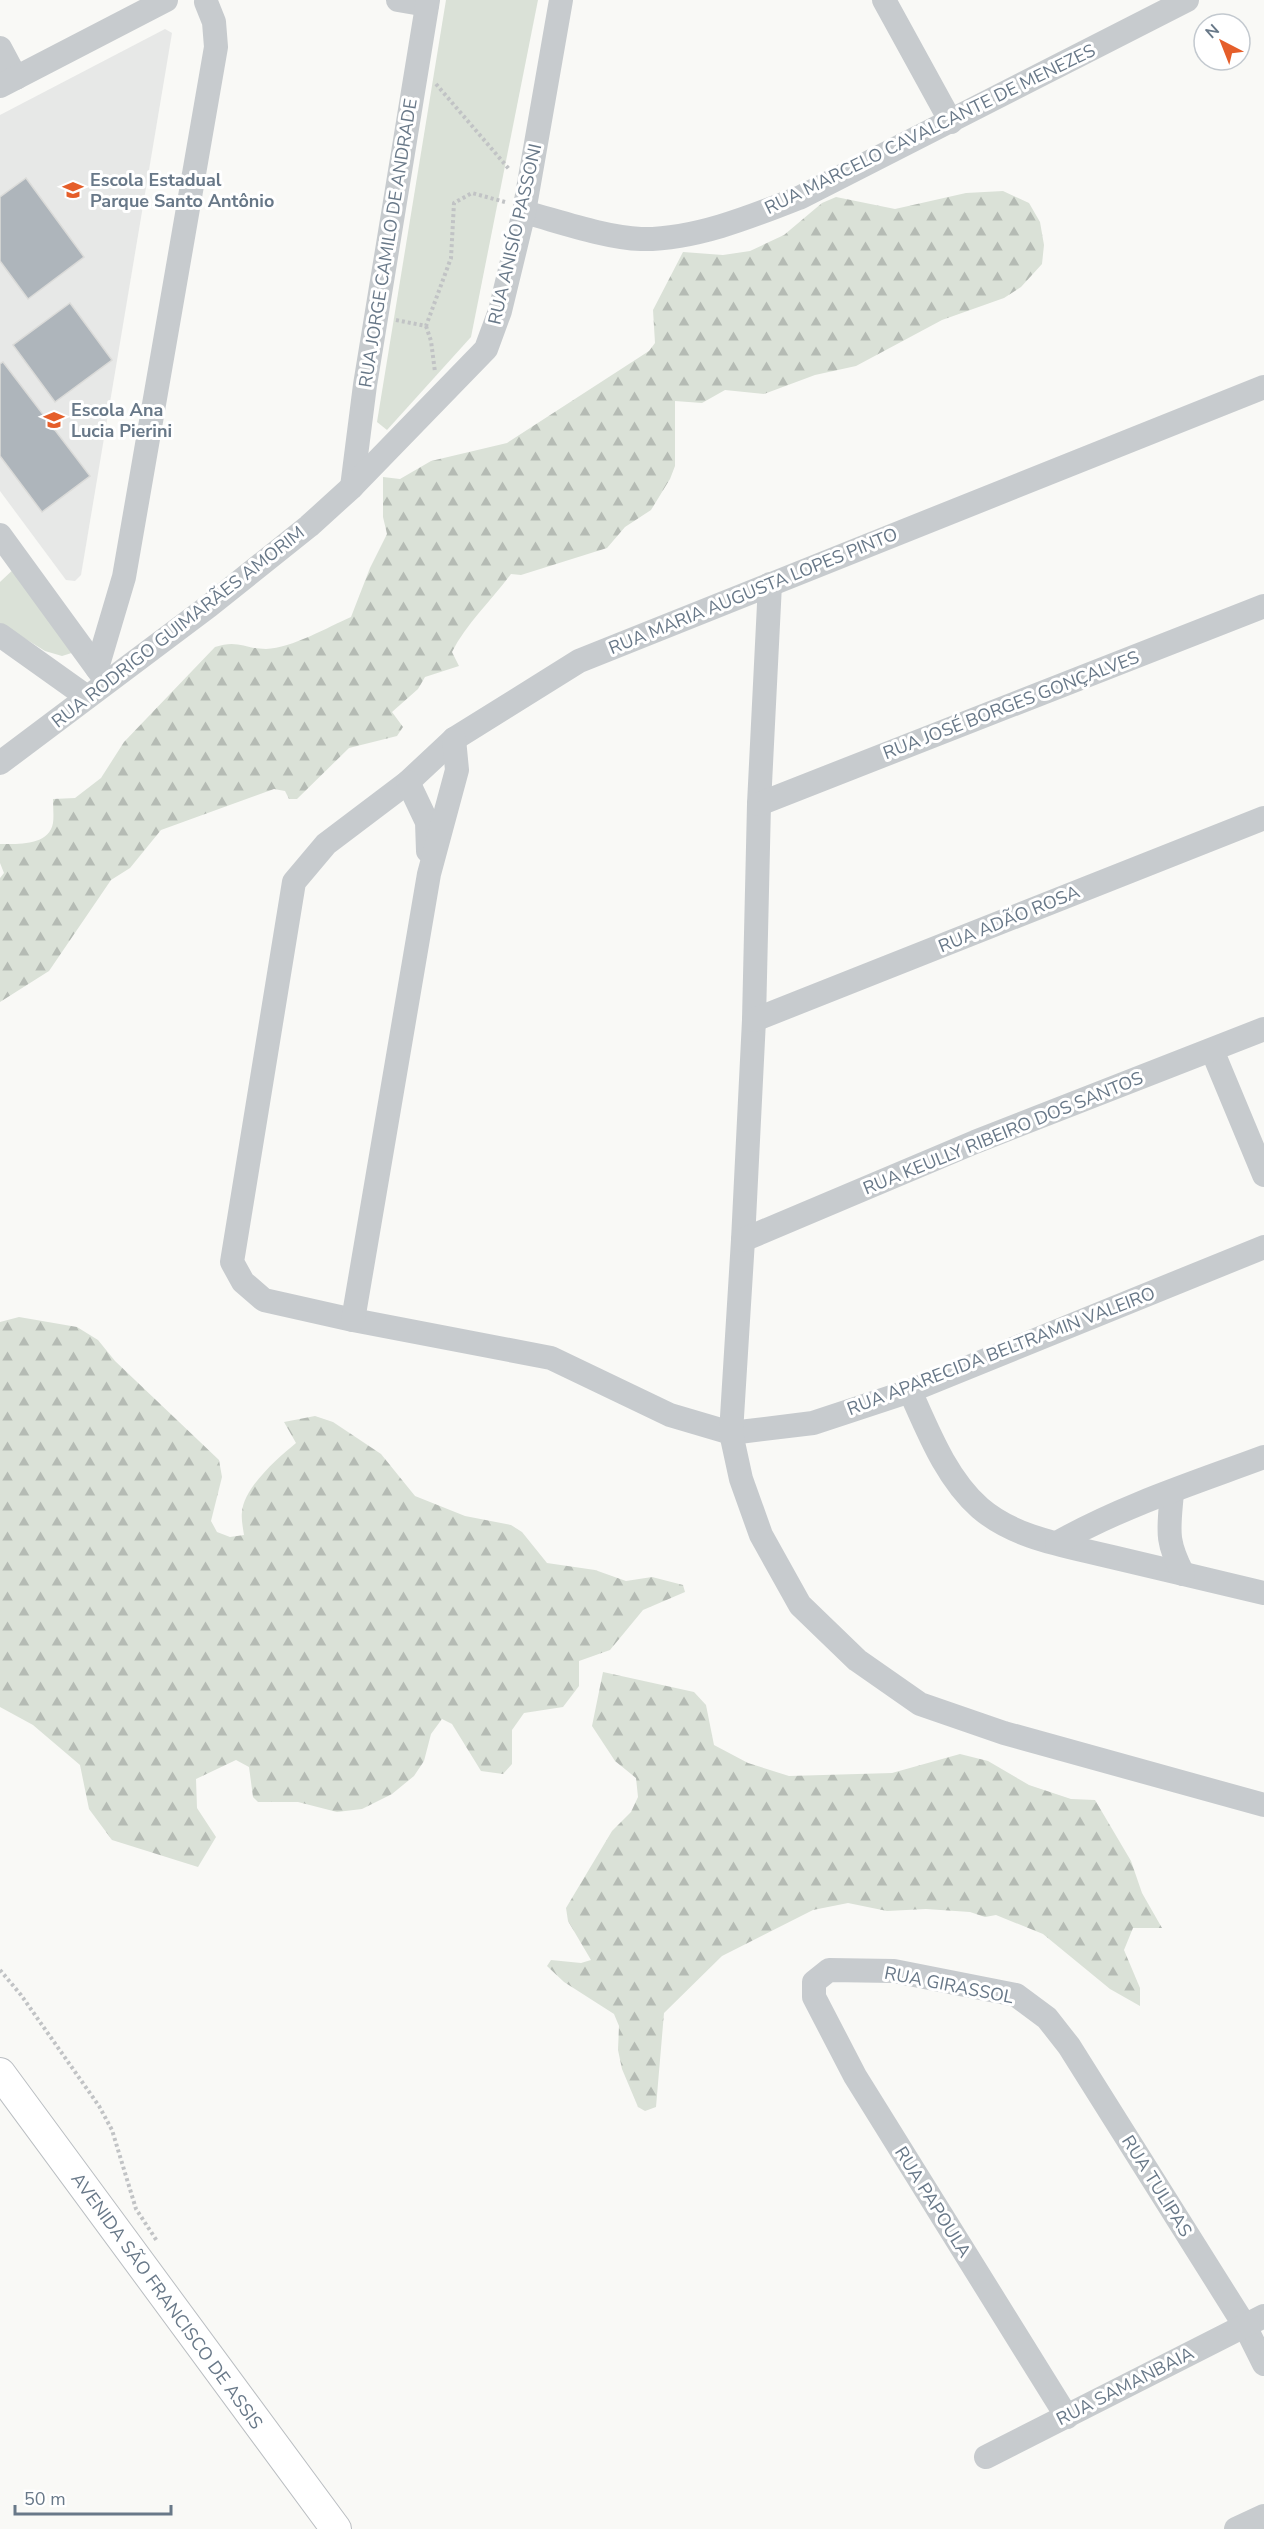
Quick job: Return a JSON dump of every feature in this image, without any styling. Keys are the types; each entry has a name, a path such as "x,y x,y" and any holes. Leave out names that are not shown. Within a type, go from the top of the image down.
{"main road":[{"name":"AVENIDA SÃO FRANCISCO DE ASSIS","path":"0,2073 336,2529"}],"street":[{"path":"0,48 8,82 166,0"},
{"path":"398,0 428,2"},
{"name":"RUA ANISÍO PASSONI","path":"352,487 486,349 500,310 514,207 561,0"},
{"path":"884,0 951,122"},
{"name":"RUA MARCELO CAVALCANTE DE MENEZES","path":"514,207 597,231 640,239 684,234 742,221 801,197 1187,0"},
{"path":"102,675 124,577 216,47 214,22 202,1"},
{"name":"RUA JORGE CAMILO DE ANDRADE","path":"352,487 365,385 428,2"},
{"name":"RUA MARIA AUGUSTA LOPES PINTO","path":"353,1320 264,1300 243,1282 231,1262 294,882 326,843 408,782 454,739 579,661 1264,387"},
{"name":"RUA RODRIGO GUIMARÃES AMORIM","path":"0,763 87,697 102,675 209,606 309,526 352,487"},
{"path":"3,550 102,675"},
{"path":"770,584 759,804 754,1020 731,1433 741,1479 761,1535 800,1605 857,1660 920,1704 1004,1733 1264,1805"},
{"name":"RUA JOSÉ BORGES GONÇALVES","path":"759,804 1264,606"},
{"path":"0,635 87,697"},
{"path":"454,739 457,770 429,874 353,1320 551,1358 670,1415 731,1433"},
{"path":"408,782 427,822 429,874"},
{"name":"RUA ADÃO ROSA","path":"754,1020 1264,818"},
{"name":"RUA KEULLY RIBEIRO DOS SANTOS","path":"743,1240 975,1142 1264,1029"},
{"path":"1212,1050 1264,1175"},
{"name":"RUA APARECIDA BELTRAMIN VALEIRO","path":"731,1433 813,1423 910,1391 1264,1247"},
{"path":"910,1391 938,1449 960,1485 981,1508 1009,1528 1057,1543 1264,1593"},
{"path":"1057,1543 1083,1527 1126,1508 1264,1457"},
{"path":"1172,1491 1168,1533 1171,1550 1183,1574"},
{"name":"RUA GIRASSOL","path":"814,1982 829,1970 894,1971 1016,1995 1047,2018 1069,2046"},
{"name":"RUA PAPOULA","path":"814,1982 813,1997 855,2076 1067,2417"},
{"name":"RUA TULIPAS","path":"1069,2046 1254,2321 1264,2364"},
{"name":"RUA SAMANBAIA","path":"986,2457 1254,2321"},
{"path":"1236,2529 1264,2516"}],"path":[{"path":"431,79 507,167"},
{"path":"436,374 431,341 426,326 451,258 454,204 472,193 514,207"},
{"path":"389,318 426,326"},
{"path":"0,1970 21,1995 103,2114 112,2130 136,2209 154,2234 161,2251"}],"shaded area":[{"path":"165,29 172,33 81,575 75,581 66,580 0,491 0,115"}],"green space":[{"path":"446,0 538,0 471,337 387,430 377,422"},
{"path":"1003,191 1029,203 1040,222 1044,245 1042,264 1021,287 1004,298 942,320 856,366 815,375 764,394 725,390 702,403 675,401 675,466 670,479 651,510 625,527 607,548 521,575 511,574 472,622 452,652 459,666 425,677 418,689 392,712 403,727 397,736 349,748 297,799 289,799 285,791 274,789 161,830 130,868 111,880 49,971 0,1002 0,878 4,873 0,863 0,844 32,842 46,836 53,823 53,799 75,798 101,778 124,742 215,647 230,644 259,649 276,648 298,641 351,617 370,568 387,534 383,517 383,477 400,479 431,461 507,443 649,351 655,343 653,310 683,252 723,255 750,251 784,235 822,203 836,197 895,209 966,193"},
{"path":"17,566 78,651 62,656 45,651 0,623 0,582"},
{"path":"19,1317 77,1327 98,1340 115,1361 219,1460 222,1477 211,1521 217,1532 230,1537 244,1535 242,1512 249,1493 263,1474 296,1443 284,1422 315,1416 333,1422 381,1454 415,1496 465,1516 511,1525 522,1532 547,1563 595,1570 626,1581 652,1577 683,1585 685,1592 643,1610 610,1650 579,1661 579,1686 563,1707 524,1713 512,1730 512,1764 503,1774 481,1771 452,1724 442,1719 431,1734 424,1761 414,1776 392,1794 362,1809 337,1812 298,1802 258,1802 253,1797 249,1767 236,1760 196,1779 197,1808 216,1837 198,1867 112,1840 89,1809 80,1765 33,1725 0,1707 0,1322"},
{"path":"603,1672 694,1692 706,1705 714,1745 748,1763 789,1776 892,1773 960,1754 988,1761 1029,1785 1071,1799 1095,1800 1131,1861 1142,1893 1162,1928 1133,1928 1124,1950 1140,1988 1140,2006 1110,1989 1043,1934 996,1915 985,1917 970,1912 926,1909 887,1911 848,1903 813,1910 722,1956 664,2013 656,2107 645,2111 638,2107 622,2069 618,2050 619,2026 614,2014 564,1982 547,1966 551,1960 581,1963 591,1960 568,1921 566,1908 612,1831 631,1812 638,1797 636,1778 615,1761 592,1726"}],"building":[{"path":"26,178 84,257 28,299 0,261 0,197"},
{"path":"70,303 112,360 55,402 13,345"},
{"path":"3,362 90,476 42,512 0,456 0,364"}],"place":[{"name":"Escola Estadual Parque Santo Antônio","path":"73,190"},
{"name":"Escola Ana Lucia Pierini","path":"54,420"}]}
